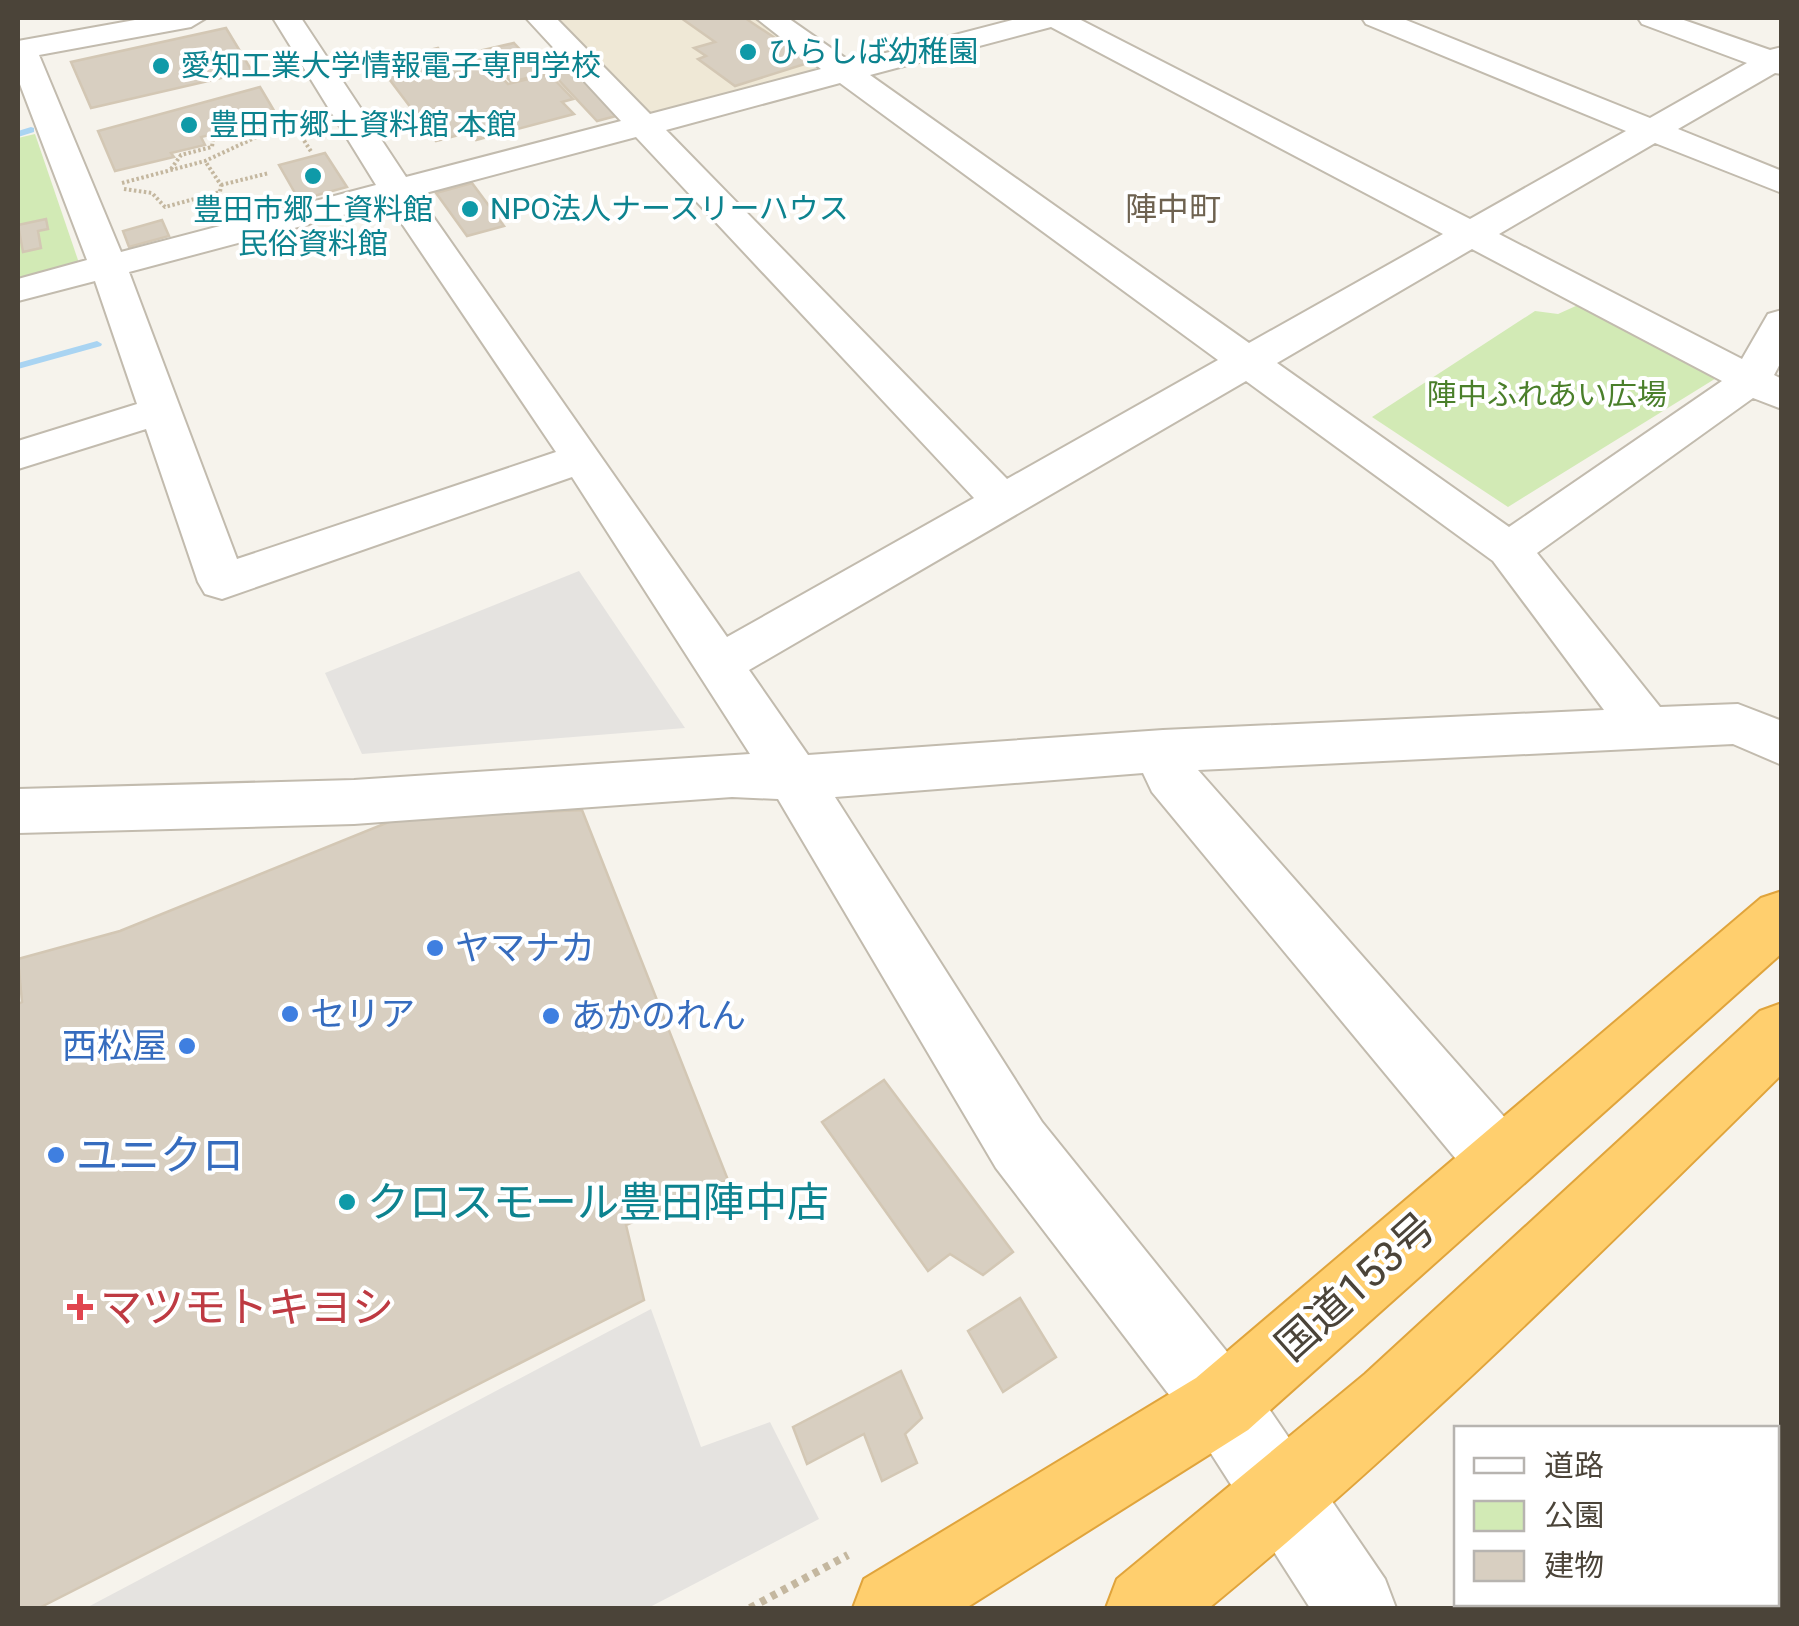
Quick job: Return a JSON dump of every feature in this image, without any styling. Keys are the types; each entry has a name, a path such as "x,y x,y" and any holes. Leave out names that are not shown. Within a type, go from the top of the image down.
{"highway":[{"name":"国道153号","path":"893,1608 1222,1404 1498,1159 1782,916"},
{"path":"1146,1608 1282,1501 1540,1264 1782,1031"}],"street":[{"path":"190,18 19,50 108,266 222,582 582,458"},
{"path":"287,18 396,191 582,458 794,778 1019,1146 1222,1404 1282,1501 1356,1608"},
{"path":"540,18 1004,503"},
{"path":"770,18 1250,360 1508,550 1648,728"},
{"path":"18,290 1054,18 1766,388"},
{"path":"1376,18 1782,184"},
{"path":"1652,18 1778,61"},
{"path":"719,664 1648,129 1778,61"},
{"path":"1508,550 1766,388 1782,322"},
{"path":"18,455 160,411"},
{"path":"18,811 354,802 732,775 794,778 1164,752 1738,724 1782,744"},
{"path":"1164,752 1171,778 1498,1159"}],"path":[{"path":"205,160 221,185 220,192 165,207 152,192 108,186 205,160 262,134 350,116"},
{"path":"212,148 213,139 258,126 262,134"},
{"path":"296,128 312,153"},
{"path":"171,170 181,155 232,145"},
{"path":"221,185 270,173"},
{"path":"750,1608 853,1552"}],"shaded area":[{"path":"550,18 761,18 831,68 646,117"},
{"path":"579,571 685,728 362,754 325,673"},
{"path":"651,1309 701,1447 770,1422 819,1519 648,1608 86,1608"}],"green space":[{"path":"35,134 79,263 18,278 18,138"},
{"name":"陣中ふれあい広場","path":"1587,301 1726,372 1508,507 1372,417 1535,311 1558,314"}],"building":[{"name":"ひらしば幼稚園","path":"681,18 745,18 811,62 735,86 698,59 706,56 694,48 715,42"},
{"name":"愛知工業大学情報電子専門学校","path":"226,28 252,71 91,108 71,62"},
{"path":"514,43 532,62 559,55 616,116 597,121 551,72 511,82 483,50"},
{"path":"438,48 452,65 484,58 508,84 549,74 573,99 562,102 574,114 476,140 470,132 436,141 377,63"},
{"name":"豊田市郷土資料館 本館","path":"260,87 279,119 201,137 205,145 171,153 174,157 115,171 98,131"},
{"name":"豊田市郷土資料館 民俗資料館","path":"325,153 347,187 299,200 279,165"},
{"name":"NPO法人ナースリーハウス","path":"472,183 504,226 467,236 436,193"},
{"path":"46,219 48,229 38,231 41,248 23,252 18,225"},
{"path":"162,220 169,236 129,247 123,231"},
{"name":"クロスモール豊田陣中店","path":"582,810 728,1180 626,1225 644,1300 39,1608 18,1608 18,1004 22,1002 18,959 120,931 396,819"},
{"path":"884,1080 1013,1252 983,1275 950,1254 928,1271 822,1122"},
{"path":"1020,1298 1056,1357 1003,1392 968,1331"},
{"path":"901,1371 922,1418 905,1434 917,1463 882,1481 864,1434 807,1464 793,1427"}],"waterway":[{"path":"18,134 31,130"},
{"path":"18,366 97,344"}],"place":[{"name":"ひらしば幼稚園","path":"748,52"},
{"name":"愛知工業大学情報電子専門学校","path":"161,66"},
{"name":"豊田市郷土資料館 本館","path":"189,125"},
{"name":"豊田市郷土資料館 民俗資料館","path":"313,176"},
{"name":"NPO法人ナースリーハウス","path":"470,209"},
{"name":"ヤマナカ","path":"435,948"},
{"name":"セリア","path":"290,1014"},
{"name":"あかのれん","path":"551,1016"},
{"name":"西松屋","path":"187,1046"},
{"name":"ユニクロ","path":"56,1155"},
{"name":"クロスモール豊田陣中店","path":"347,1202"},
{"name":"マツモトキヨシ","path":"80,1307"}],"district":[{"name":"陣中町","path":"1173,209"}]}
